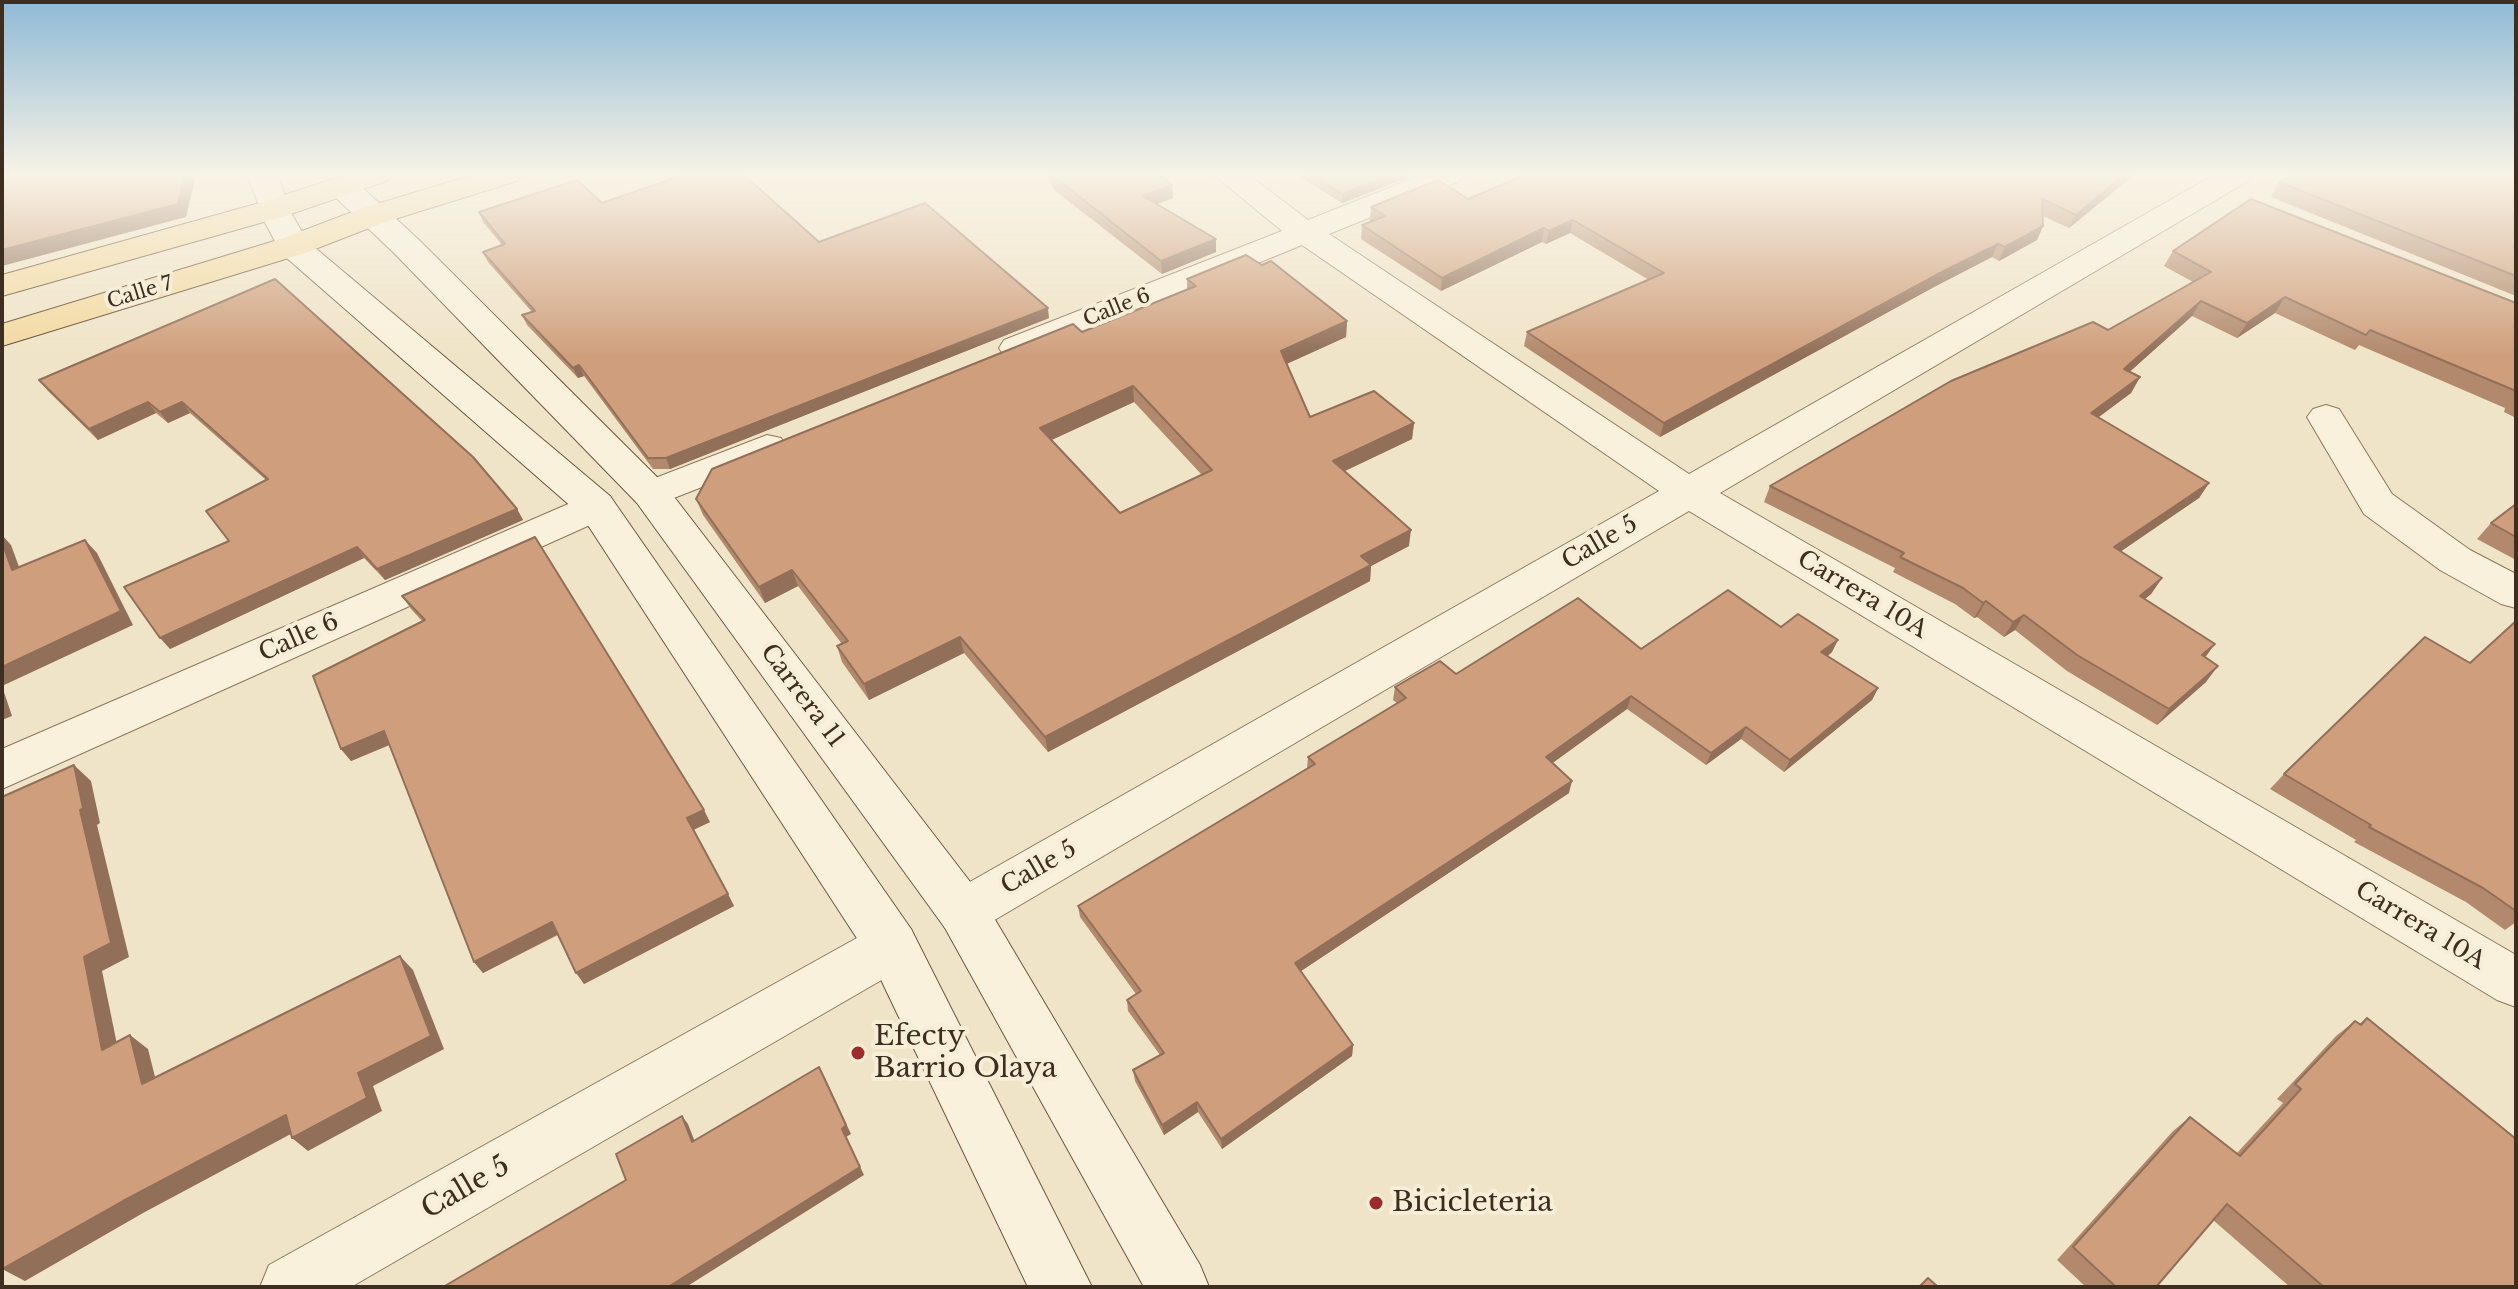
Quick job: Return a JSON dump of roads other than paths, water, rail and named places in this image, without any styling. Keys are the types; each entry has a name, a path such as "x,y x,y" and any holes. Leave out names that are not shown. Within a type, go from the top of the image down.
{"main road":[{"name":"Calle 7","path":"2,286 182,235"},
{"name":"Calle 7","path":"2,335 321,235"}],"street":[{"path":"287,235 293,246 596,506 892,946 1061,1287"},
{"name":"Carrera 11","path":"393,235 651,494 963,912 1178,1287"},
{"name":"Calle 6","path":"985,361 1300,235"},
{"name":"Carrera 10A","path":"1308,235 1688,492 2516,983"},
{"name":"Calle 5","path":"963,912 2132,235"},
{"path":"2326,417 2378,504 2455,560 2516,593"},
{"path":"651,494 796,436"},
{"name":"Calle 6","path":"2,770 596,506"},
{"name":"Calle 5","path":"291,1287 892,946"}],"place":[{"name":"Efecty Barrio Olaya","path":"858,1053"},
{"name":"Bicicleteria","path":"1376,1203"}]}
